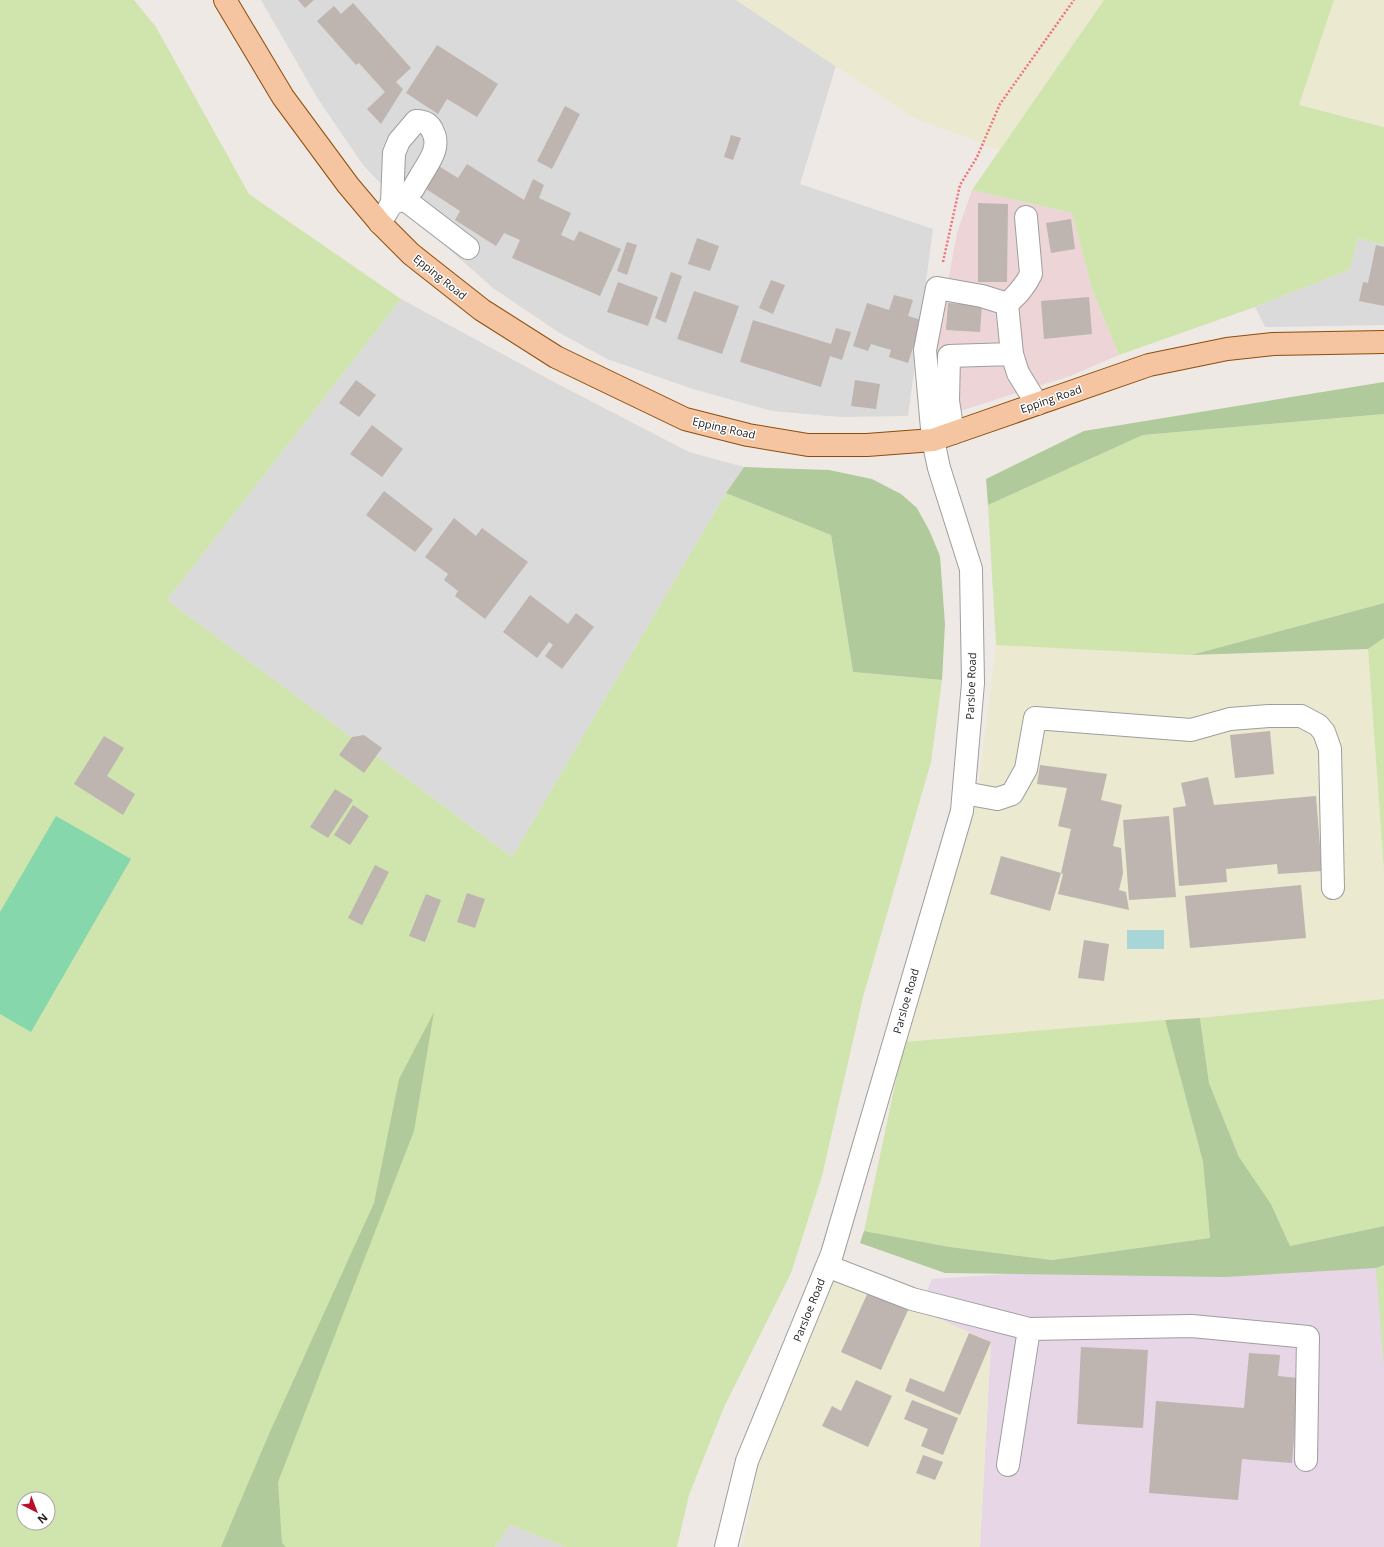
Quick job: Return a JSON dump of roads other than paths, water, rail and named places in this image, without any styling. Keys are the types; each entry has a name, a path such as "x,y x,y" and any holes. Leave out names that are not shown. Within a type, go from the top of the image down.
{"main road":[{"name":"Epping Road","path":"225,0 283,97 348,185 380,223 412,254 482,310 556,357 685,419 748,435 808,445 867,445 943,437 1149,365 1227,349 1273,344 1384,342"}],"street":[{"path":"380,223 398,201 468,248"},
{"path":"1007,304 1020,292 1031,274 1026,218"},
{"path":"943,437 925,350 937,288 982,296 1007,304"},
{"path":"1007,304 1012,354 1018,373 1037,404"},
{"path":"943,437 948,401 949,356 1012,354"},
{"name":"Parsloe Road","path":"726,1547 747,1461 834,1247 962,811 973,683 971,569 939,468 943,437"},
{"path":"964,793 997,799 1012,794 1026,769 1035,718 1191,730 1230,719 1269,716 1301,716 1318,725 1324,732 1330,749 1333,888"},
{"path":"827,1266 912,1299 1029,1329 1192,1326 1308,1337 1306,1460"},
{"path":"1008,1465 1029,1329"}],"water":[{"path":"1127,930 1164,930 1164,949 1127,949"}]}
